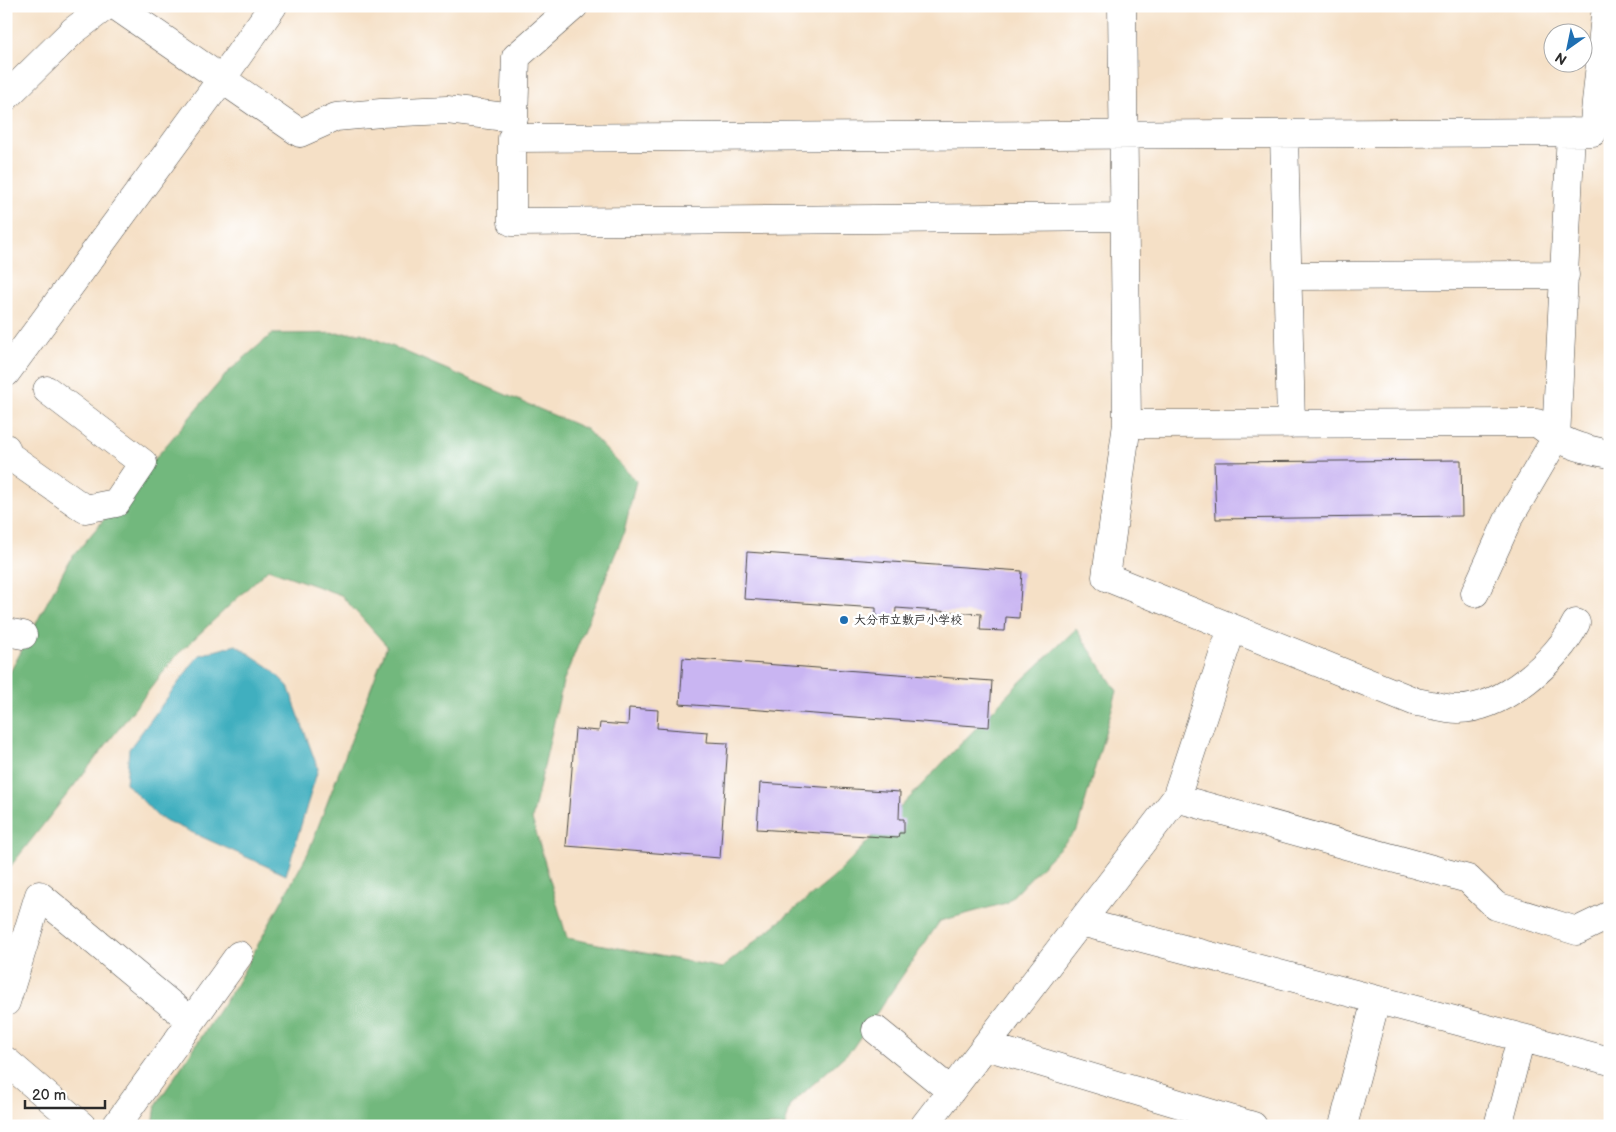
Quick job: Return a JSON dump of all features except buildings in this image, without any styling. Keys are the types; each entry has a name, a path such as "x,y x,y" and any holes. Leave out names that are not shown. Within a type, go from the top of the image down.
{"street":[{"path":"6,97 73,31 106,6"},
{"path":"116,6 300,133 336,117 381,113 447,110 514,118 516,57 574,6"},
{"path":"6,373 273,6"},
{"path":"1122,6 1127,424 1106,577 1416,702 1458,709 1478,706 1512,690 1551,658 1576,623"},
{"path":"1124,217 512,222 512,138 1592,132 1606,6"},
{"path":"1475,593 1509,518 1556,438 1565,275 1570,132"},
{"path":"1284,134 1291,424"},
{"path":"1288,276 1565,275"},
{"path":"7,453 85,509 116,503 143,463 47,390"},
{"path":"1127,424 1537,422 1556,438 1583,449 1610,454"},
{"path":"924,1126 1176,798 1232,628"},
{"path":"1176,798 1468,878 1496,906 1577,931 1610,915"},
{"path":"6,1002 39,895 191,1022"},
{"path":"1081,922 1610,1061"},
{"path":"116,1126 239,955"},
{"path":"1343,1126 1376,1000"},
{"path":"876,1030 951,1091"},
{"path":"1498,1126 1521,1038"},
{"path":"986,1046 1252,1126"},
{"path":"6,1062 82,1126"}],"green space":[{"path":"361,333 586,429 636,481 623,535 563,682 532,819 567,938 722,968 832,879 1016,686 1076,629 1117,691 1077,830 1006,903 940,921 852,1049 791,1104 785,1126 153,1126 156,1105 236,985 308,853 387,646 341,595 268,569 176,656 6,872 6,680 69,561 228,372 272,334"}],"water":[{"path":"236,645 269,667 288,686 318,769 286,875 158,817 126,783 129,749 199,655"}],"place":[{"name":"大分市立敷戸小学校","path":"844,620"}]}
